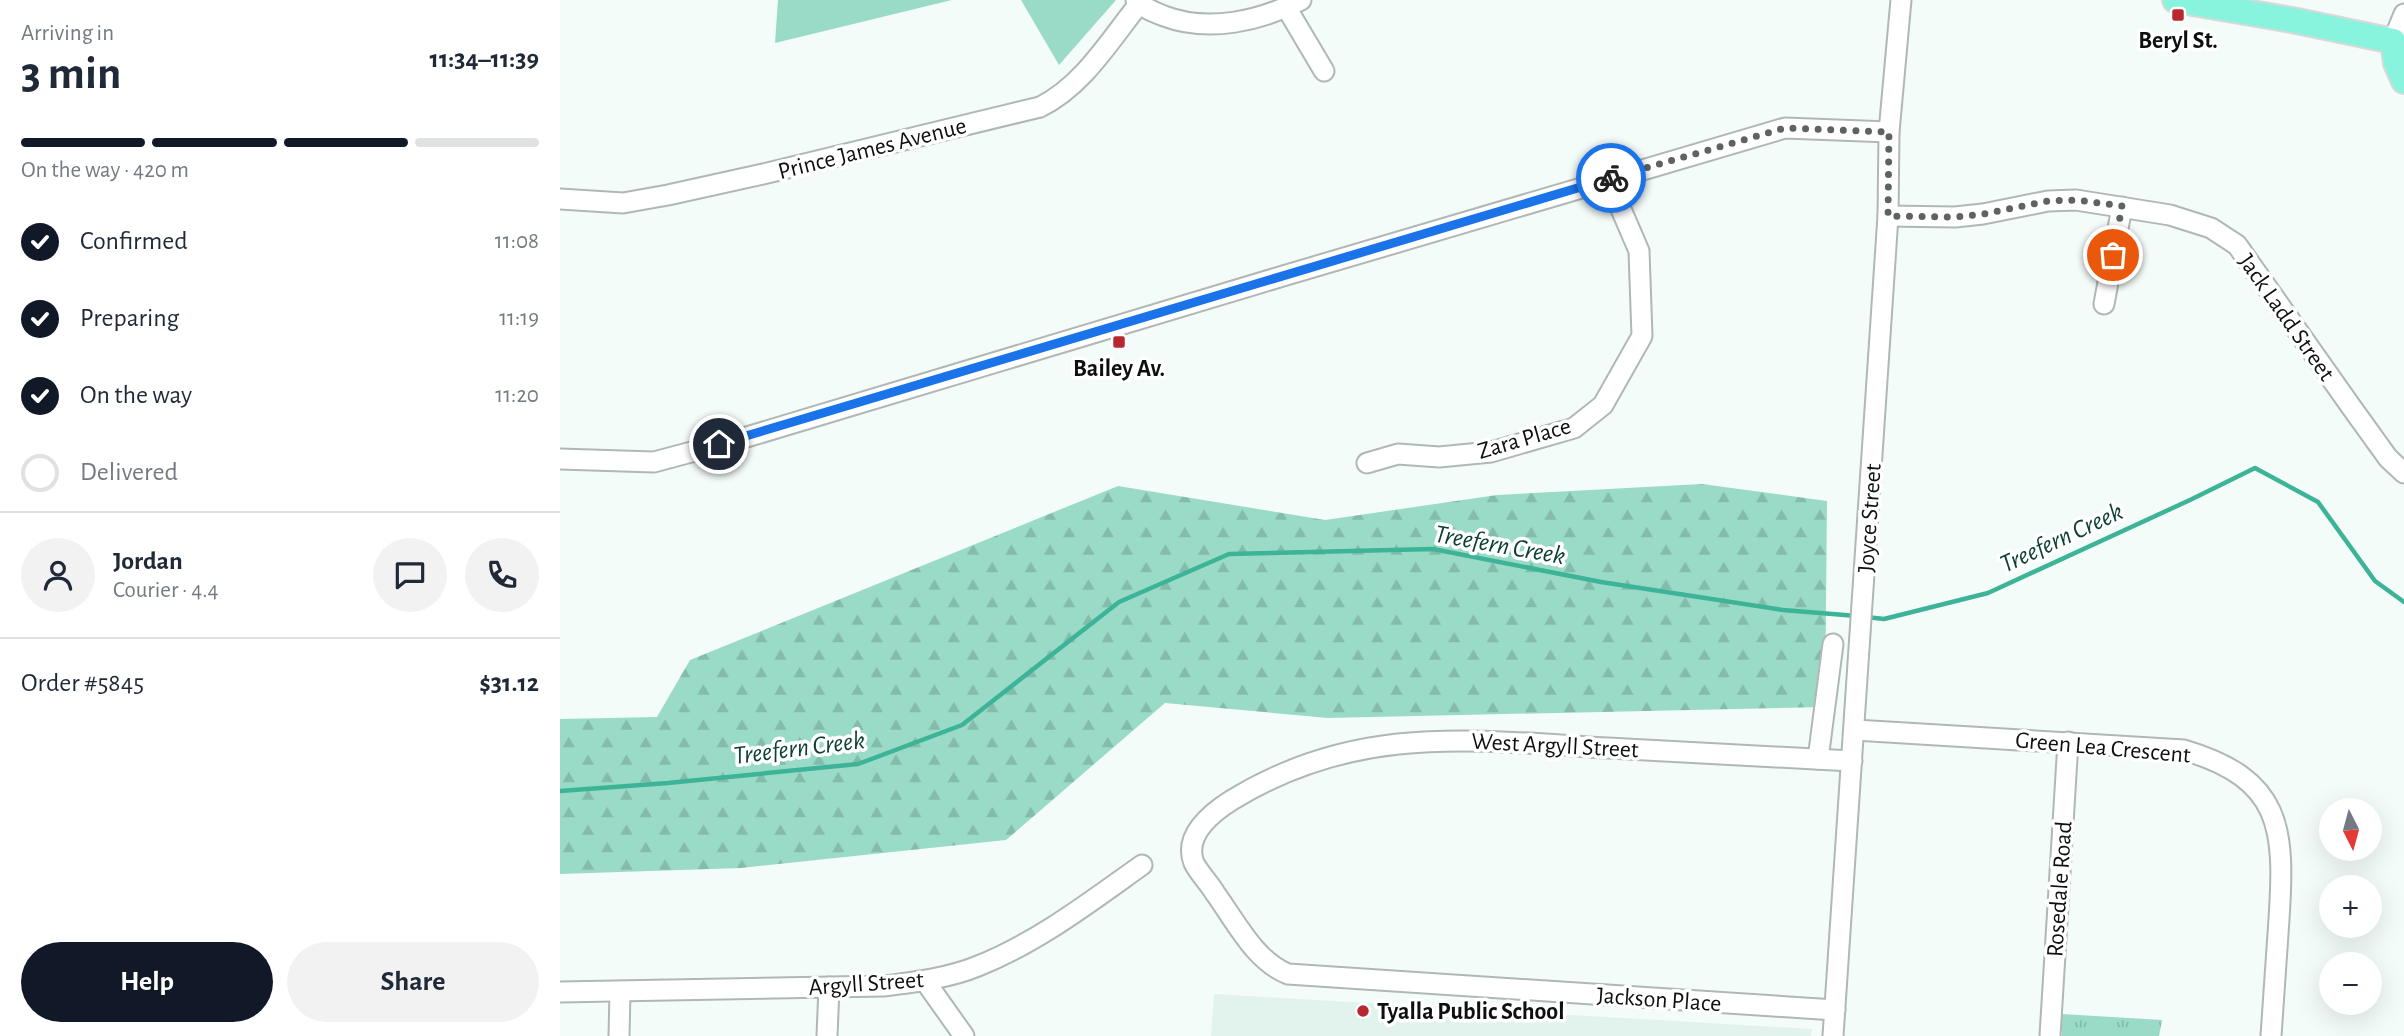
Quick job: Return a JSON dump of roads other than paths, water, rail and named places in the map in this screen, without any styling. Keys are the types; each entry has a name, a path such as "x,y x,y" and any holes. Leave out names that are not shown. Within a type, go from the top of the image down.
{"main road":[{"path":"2175,0 2393,41 2396,63 2404,80"}],"street":[{"name":"Joyce Street","path":"1833,1036 1888,216 1889,132 1900,0"},
{"path":"1137,2 1172,19 1205,24 1241,20 1294,4 1324,71"},
{"name":"Prince James Avenue","path":"560,199 623,202 668,195 1040,107 1070,88 1137,2"},
{"path":"2393,41 2404,14"},
{"path":"560,459 654,461 740,439 1785,128 1889,132"},
{"name":"Zara Place","path":"1367,463 1398,454 1439,457 1491,452 1574,428 1603,405 1642,336 1639,251 1608,179"},
{"name":"Jack Ladd Street","path":"1888,216 1955,217 2048,201 2077,200 2170,215 2211,228 2236,245 2388,458 2404,473"},
{"path":"2104,304 2122,206"},
{"path":"1818,759 1833,644"},
{"name":"Green Lea Crescent","path":"1855,730 2185,750 2214,759 2240,774 2259,793 2274,819 2281,848 2271,1036"},
{"name":"West Argyll Street","path":"1265,780 1325,757 1390,743 1457,739 1852,761"},
{"name":"Rosedale Road","path":"2050,1036 2068,742"},
{"name":"Jackson Place","path":"1265,780 1210,816 1195,838 1193,859 1264,961 1280,971 1298,976 1835,1010"},
{"name":"Argyll Street","path":"560,992 884,986 925,981 978,966 1036,937 1142,865"},
{"path":"925,981 964,1036"},
{"path":"827,1036 829,987"},
{"path":"619,1036 620,992"}],"waterway":[{"name":"Treefern Creek","path":"1866,617 1884,619 1988,593 2255,468 2318,502 2375,581 2404,602"},
{"name":"Treefern Creek","path":"560,791 858,764 962,725 1119,602 1229,554 1433,549 1601,582 1783,610 1857,616"}],"place":[{"name":"Beryl St.","path":"2178,15"},
{"name":"Bailey Av.","path":"1119,342"},
{"name":"Tyalla Public School","path":"1363,1011"}]}
